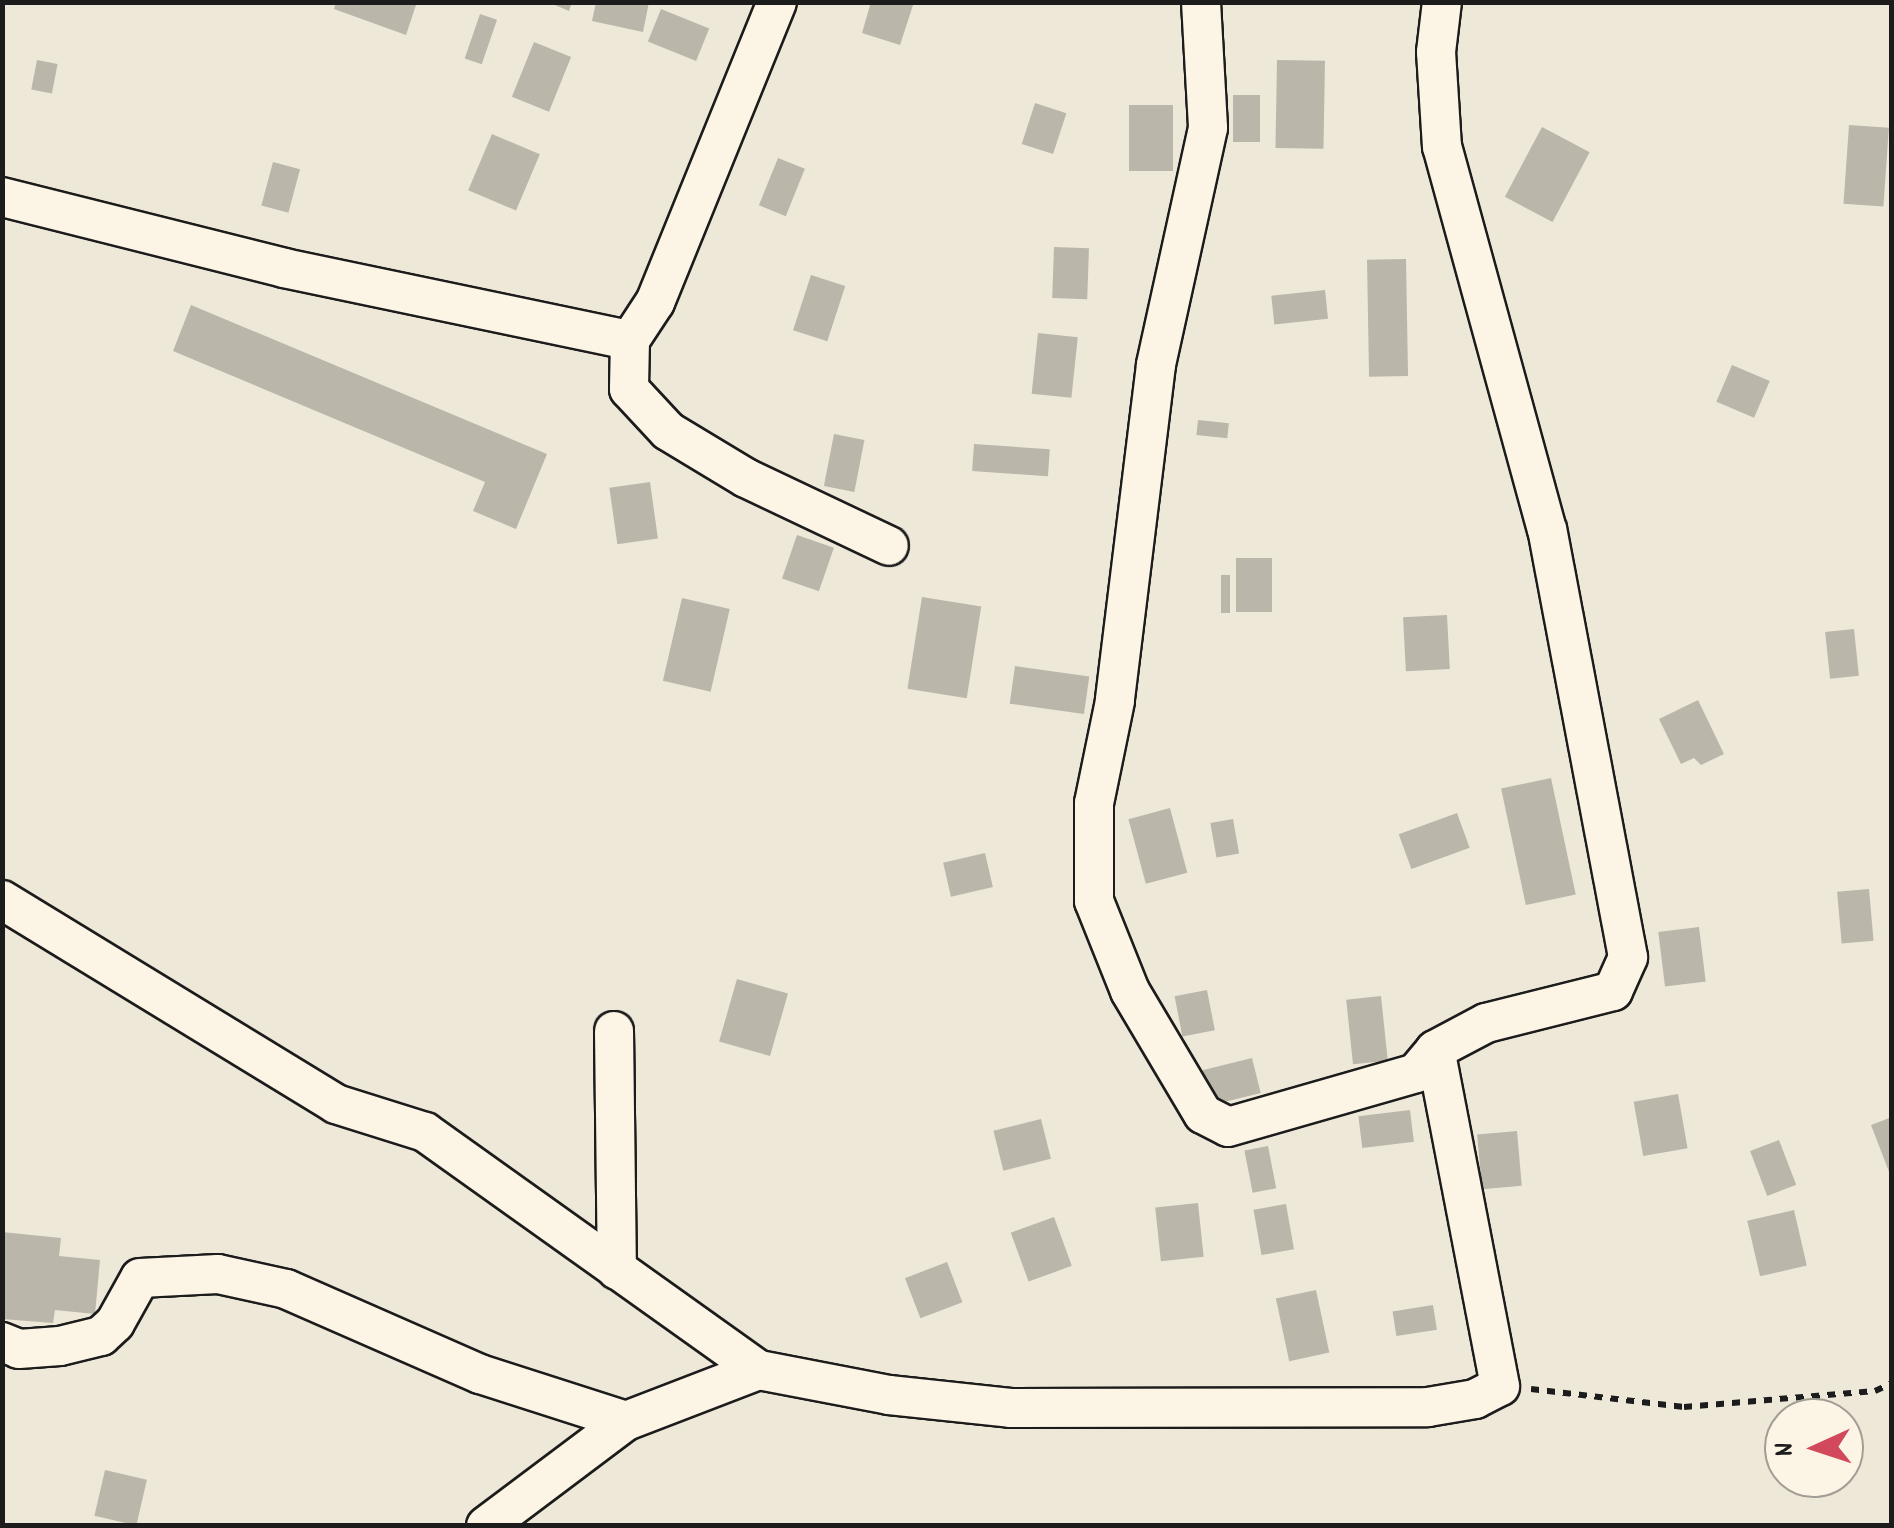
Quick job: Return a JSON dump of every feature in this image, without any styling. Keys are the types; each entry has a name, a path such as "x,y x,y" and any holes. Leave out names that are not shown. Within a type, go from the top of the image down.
{"street":[{"path":"778,2 655,302 630,340 629,389 668,432 746,478 889,546"},
{"path":"1201,2 1208,128 1156,364 1115,702 1094,803 1094,901 1130,991 1203,1114 1228,1127 1416,1073 1435,1050 1486,1023 1613,991 1628,957 1548,530 1442,147 1436,52 1442,2"},
{"path":"2,197 284,268 630,340"},
{"path":"2,900 336,1104 425,1132 758,1370 889,1395 1010,1408 1428,1407 1475,1400 1500,1386 1435,1050"},
{"path":"614,1031 618,1270"},
{"path":"2,1342 19,1348 60,1346 100,1336 115,1324 140,1278 218,1274 286,1289 480,1374 626,1420"},
{"path":"486,1526 626,1420 758,1370"}],"path":[{"path":"1500,1386 1684,1407 1875,1391 1892,1384"}],"building":[{"path":"336,2 417,2 406,35 334,9"},
{"path":"548,2 572,2 569,11"},
{"path":"596,2 649,2 643,32 592,21"},
{"path":"871,2 914,2 900,45 862,33"},
{"path":"661,9 709,28 696,61 648,41"},
{"path":"480,14 497,20 482,64 465,58"},
{"path":"534,42 571,57 549,112 512,97"},
{"path":"37,60 58,64 52,93 31,89"},
{"path":"1277,60 1325,61 1323,149 1275,148"},
{"path":"1233,95 1260,95 1260,142 1233,142"},
{"path":"1035,103 1066,113 1053,154 1022,144"},
{"path":"1129,105 1173,105 1173,171 1129,171"},
{"path":"1849,125 1889,128 1883,207 1843,204"},
{"path":"1542,127 1590,152 1553,222 1505,197"},
{"path":"492,134 540,154 516,210 468,190"},
{"path":"778,158 805,169 786,216 759,205"},
{"path":"273,162 300,169 288,213 261,205"},
{"path":"1054,247 1089,248 1087,299 1052,298"},
{"path":"1406,259 1408,376 1369,377 1367,260"},
{"path":"811,275 845,286 827,341 793,330"},
{"path":"1325,290 1328,319 1274,324 1271,296"},
{"path":"191,305 547,454 516,529 473,511 485,482 173,351"},
{"path":"1038,333 1078,337 1071,398 1032,394"},
{"path":"1732,365 1770,381 1754,418 1716,402"},
{"path":"1198,420 1229,423 1227,438 1196,435"},
{"path":"834,434 864,440 854,492 824,486"},
{"path":"974,444 1050,449 1048,476 972,471"},
{"path":"650,482 658,538 617,544 609,488"},
{"path":"797,535 834,548 819,591 782,578"},
{"path":"1236,558 1272,558 1272,612 1236,612"},
{"path":"1221,575 1230,575 1230,613 1221,613"},
{"path":"922,597 981,606 967,698 907,689"},
{"path":"682,598 730,609 711,692 663,681"},
{"path":"1447,615 1450,669 1406,671 1403,617"},
{"path":"1854,629 1859,676 1830,679 1825,632"},
{"path":"1015,666 1089,676 1084,714 1010,704"},
{"path":"1698,700 1724,754 1701,765 1694,758 1681,764 1659,719"},
{"path":"1551,778 1576,894 1526,905 1501,789"},
{"path":"1170,808 1187,873 1146,884 1128,819"},
{"path":"1457,813 1470,848 1411,869 1399,834"},
{"path":"1233,819 1239,853 1216,857 1210,823"},
{"path":"985,853 993,887 951,897 943,863"},
{"path":"1869,889 1874,941 1842,944 1837,892"},
{"path":"1699,927 1706,982 1665,987 1658,932"},
{"path":"737,979 788,994 770,1056 719,1041"},
{"path":"1207,990 1215,1030 1182,1037 1175,996"},
{"path":"1381,996 1388,1061 1353,1064 1346,1000"},
{"path":"1252,1058 1261,1093 1211,1105 1203,1070"},
{"path":"1678,1094 1688,1148 1643,1156 1634,1102"},
{"path":"1410,1110 1414,1142 1362,1148 1358,1116"},
{"path":"1892,1117 1892,1177 1891,1177 1871,1125"},
{"path":"1041,1119 1051,1159 1003,1171 993,1131"},
{"path":"1517,1131 1522,1186 1482,1189 1477,1134"},
{"path":"1779,1140 1796,1185 1767,1196 1750,1151"},
{"path":"1268,1146 1276,1188 1253,1193 1244,1151"},
{"path":"1198,1203 1204,1257 1161,1261 1155,1207"},
{"path":"1286,1204 1294,1249 1261,1255 1254,1210"},
{"path":"1794,1210 1807,1266 1760,1276 1747,1221"},
{"path":"1054,1217 1072,1266 1029,1282 1011,1233"},
{"path":"2,1232 61,1238 59,1256 100,1260 95,1314 55,1310 53,1323 2,1319"},
{"path":"947,1262 962,1302 920,1318 905,1278"},
{"path":"1316,1290 1329,1353 1289,1361 1276,1299"},
{"path":"1433,1305 1437,1330 1396,1336 1393,1311"},
{"path":"105,1470 147,1480 136,1525 94,1516"}]}
